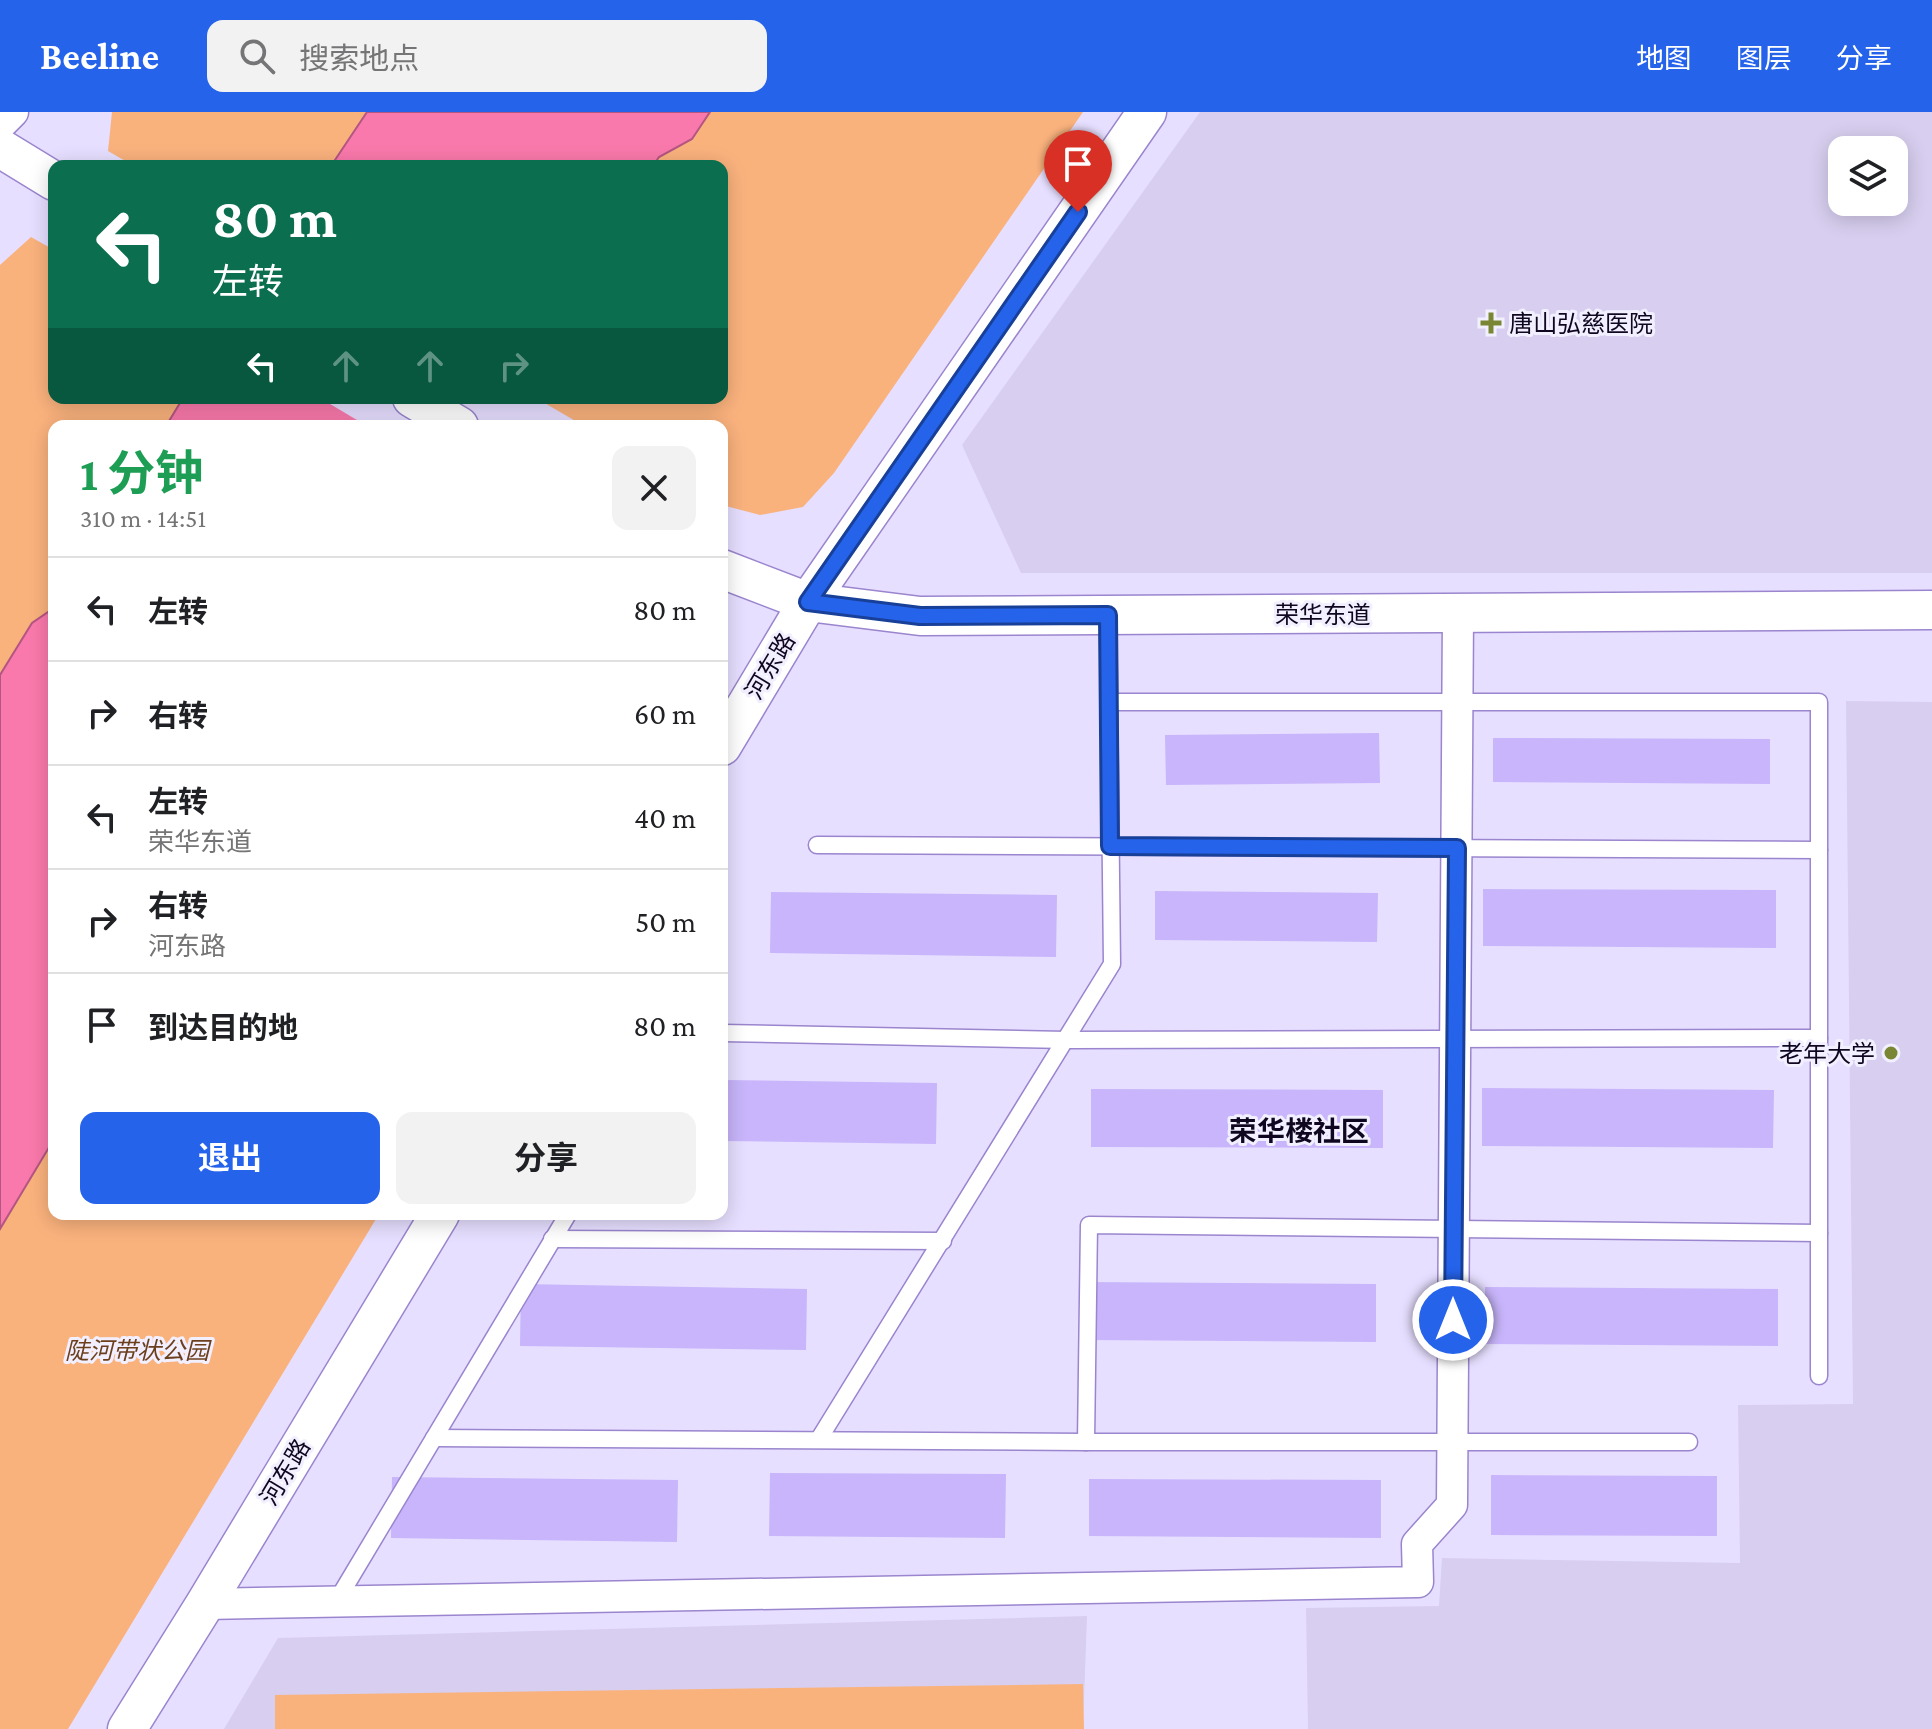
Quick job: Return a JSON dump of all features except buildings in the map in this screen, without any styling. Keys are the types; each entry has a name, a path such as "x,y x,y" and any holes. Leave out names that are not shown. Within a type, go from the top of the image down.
{"street":[{"path":"0,125 13,112"},
{"name":"河东路","path":"728,736 808,602 1147,112"},
{"path":"0,148 48,177"},
{"path":"422,404 449,420"},
{"name":"荣华东道","path":"728,571 808,602 920,616 1932,610"},
{"path":"205,1604 1418,1582 1417,1544 1452,1505 1458,613"},
{"name":"河东路","path":"127,1729 436,1220"}],"lane":[{"path":"819,1439 1112,964 1108,615"},
{"path":"1110,702 1819,702 1819,1376"},
{"path":"817,845 1819,850"},
{"path":"728,1033 1067,1040 1819,1038"},
{"path":"336,1602 564,1220"},
{"path":"1086,1442 1089,1225 1819,1233"},
{"path":"552,1239 943,1241"},
{"path":"434,1438 1689,1442"}],"shaded area":[{"path":"367,112 710,112 692,139 657,160 335,160"},
{"name":"唐山弘慈医院","path":"1200,112 1932,112 1932,573 1021,573 962,445"},
{"path":"179,404 498,404 488,420 170,420"},
{"path":"48,612 48,1149 0,1229 0,675 32,623"},
{"name":"老年大学","path":"1846,701 1932,702 1932,1729 1308,1729 1306,1608 1439,1606 1442,1558 1740,1563 1738,1405 1853,1404"},
{"path":"1087,1616 1083,1729 224,1729 278,1638"}],"green space":[{"path":"112,112 1083,112 834,473 803,507 760,515 728,507 728,420 574,420 546,404 728,404 728,160 124,160 108,151"},
{"name":"陡河带状公园","path":"31,237 48,247 48,404 317,404 345,420 48,420 48,1220 375,1220 68,1729 0,1729 0,265"},
{"path":"1083,1684 1084,1729 275,1729 275,1695"}],"pier":[{"path":"330,404 503,404 493,420 357,420"}],"place":[{"name":"唐山弘慈医院","path":"1491,323"},
{"name":"老年大学","path":"1891,1053"}],"district":[{"name":"荣华楼社区","path":"1299,1131"}],"route":[{"path":"1078,212 808,602 920,616 1108,615 1110,846 1457,848 1453,1320"}]}
